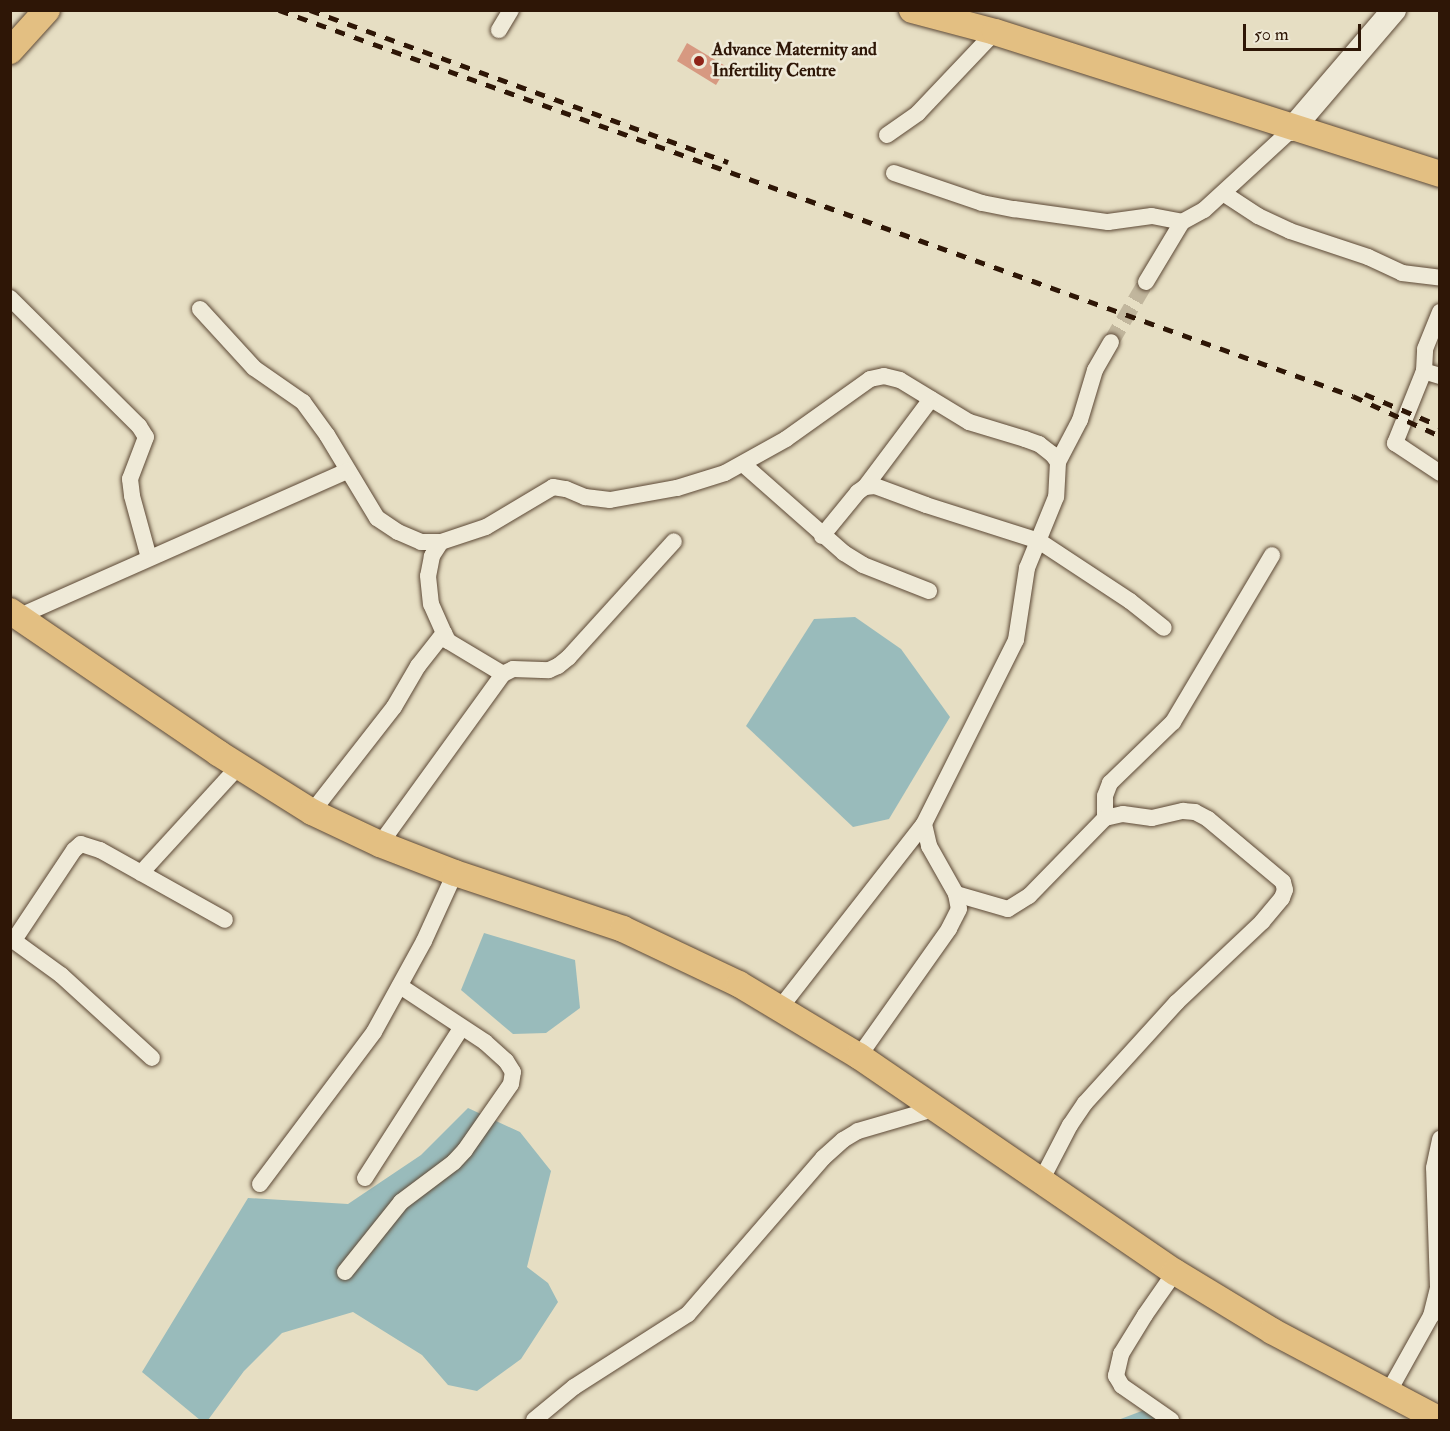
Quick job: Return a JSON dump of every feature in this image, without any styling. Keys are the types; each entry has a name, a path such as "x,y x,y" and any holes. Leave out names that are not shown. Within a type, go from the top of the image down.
{"main road":[{"path":"10,51 47,10"},
{"path":"912,10 995,32 1292,129 1440,174"},
{"path":"1292,129 1394,10"},
{"path":"12,616 312,812 380,844 455,873 623,929 692,959 780,1008 859,1056 937,1108 1175,1272 1272,1331 1440,1420"}],"street":[{"path":"499,30 511,10"},
{"path":"887,135 918,113 995,32"},
{"path":"894,173 982,203 1014,209 1108,222 1152,216 1182,222 1192,218 1223,192 1292,129"},
{"path":"1223,192 1258,216 1290,231 1368,257 1402,273 1440,278"},
{"path":"1146,282 1182,222"},
{"path":"10,298 139,426 146,437 130,479 132,496 149,558"},
{"path":"200,309 254,368 303,402 327,435 377,518 398,532 420,542 441,542 486,527 554,487 585,497 610,500 631,498 716,476 743,464 830,410 870,379 884,376 900,380 969,422 1039,444 1058,462"},
{"path":"1440,312 1425,349 1432,373 1395,443 1440,473"},
{"path":"780,1008 924,824 1016,640 1023,580 1056,497 1058,462 1080,420 1095,370 1111,342"},
{"path":"822,536 865,487 931,399"},
{"path":"743,464 822,536 863,565 929,591"},
{"path":"12,616 348,471"},
{"path":"865,487 875,486 926,506 1039,541 1130,601 1164,628"},
{"path":"380,844 503,674 513,669 549,670 563,662 674,541"},
{"path":"441,542 432,556 428,576 430,604 448,641 503,674"},
{"path":"1105,818 1105,796 1110,783 1163,732 1184,707 1272,555"},
{"path":"312,812 394,707 418,666 444,633"},
{"path":"141,873 239,766"},
{"path":"956,894 999,908 1017,905 1052,873 1105,818 1123,814 1152,819 1183,811 1195,812 1208,819 1283,882 1285,890 1282,898 1262,922 1178,1002 1086,1102 1070,1125 1042,1179"},
{"path":"859,1056 949,929 959,909 956,894 929,846 924,824"},
{"path":"152,1058 61,975 12,939 74,850 81,844 100,850 225,920"},
{"path":"260,1184 344,1075 374,1032 400,986 455,873"},
{"path":"345,1272 401,1202 465,1150 511,1084 513,1072 506,1061 485,1042 400,986"},
{"path":"365,1178 462,1027"},
{"path":"534,1420 574,1387 670,1328 688,1314 823,1158 843,1140 858,1131 937,1108"},
{"path":"1389,1391 1431,1316 1438,1287 1434,1168 1440,1139"},
{"path":"1171,1420 1122,1386 1116,1376 1121,1354 1145,1314 1175,1272"}],"water":[{"path":"855,617 901,649 950,717 889,819 853,827 746,726 814,619"},
{"path":"484,933 575,960 580,1008 546,1033 513,1034 461,990"},
{"path":"468,1108 520,1132 551,1171 527,1267 548,1283 558,1302 521,1359 477,1391 448,1385 422,1355 353,1312 282,1333 244,1371 208,1420 200,1420 142,1372 248,1198 348,1204 421,1155"},
{"path":"1147,1409 1162,1420 1118,1420"}],"building":[{"path":"687,43 727,67 716,85 677,61"}],"tunnel":[{"path":"1111,342 1146,282"}],"railway":[{"path":"279,10 1353,396 1440,436"},
{"path":"310,10 728,162"},
{"path":"1365,394 1440,426"}],"place":[{"name":"Advance Maternity and Infertility Centre","path":"699,61"}]}
